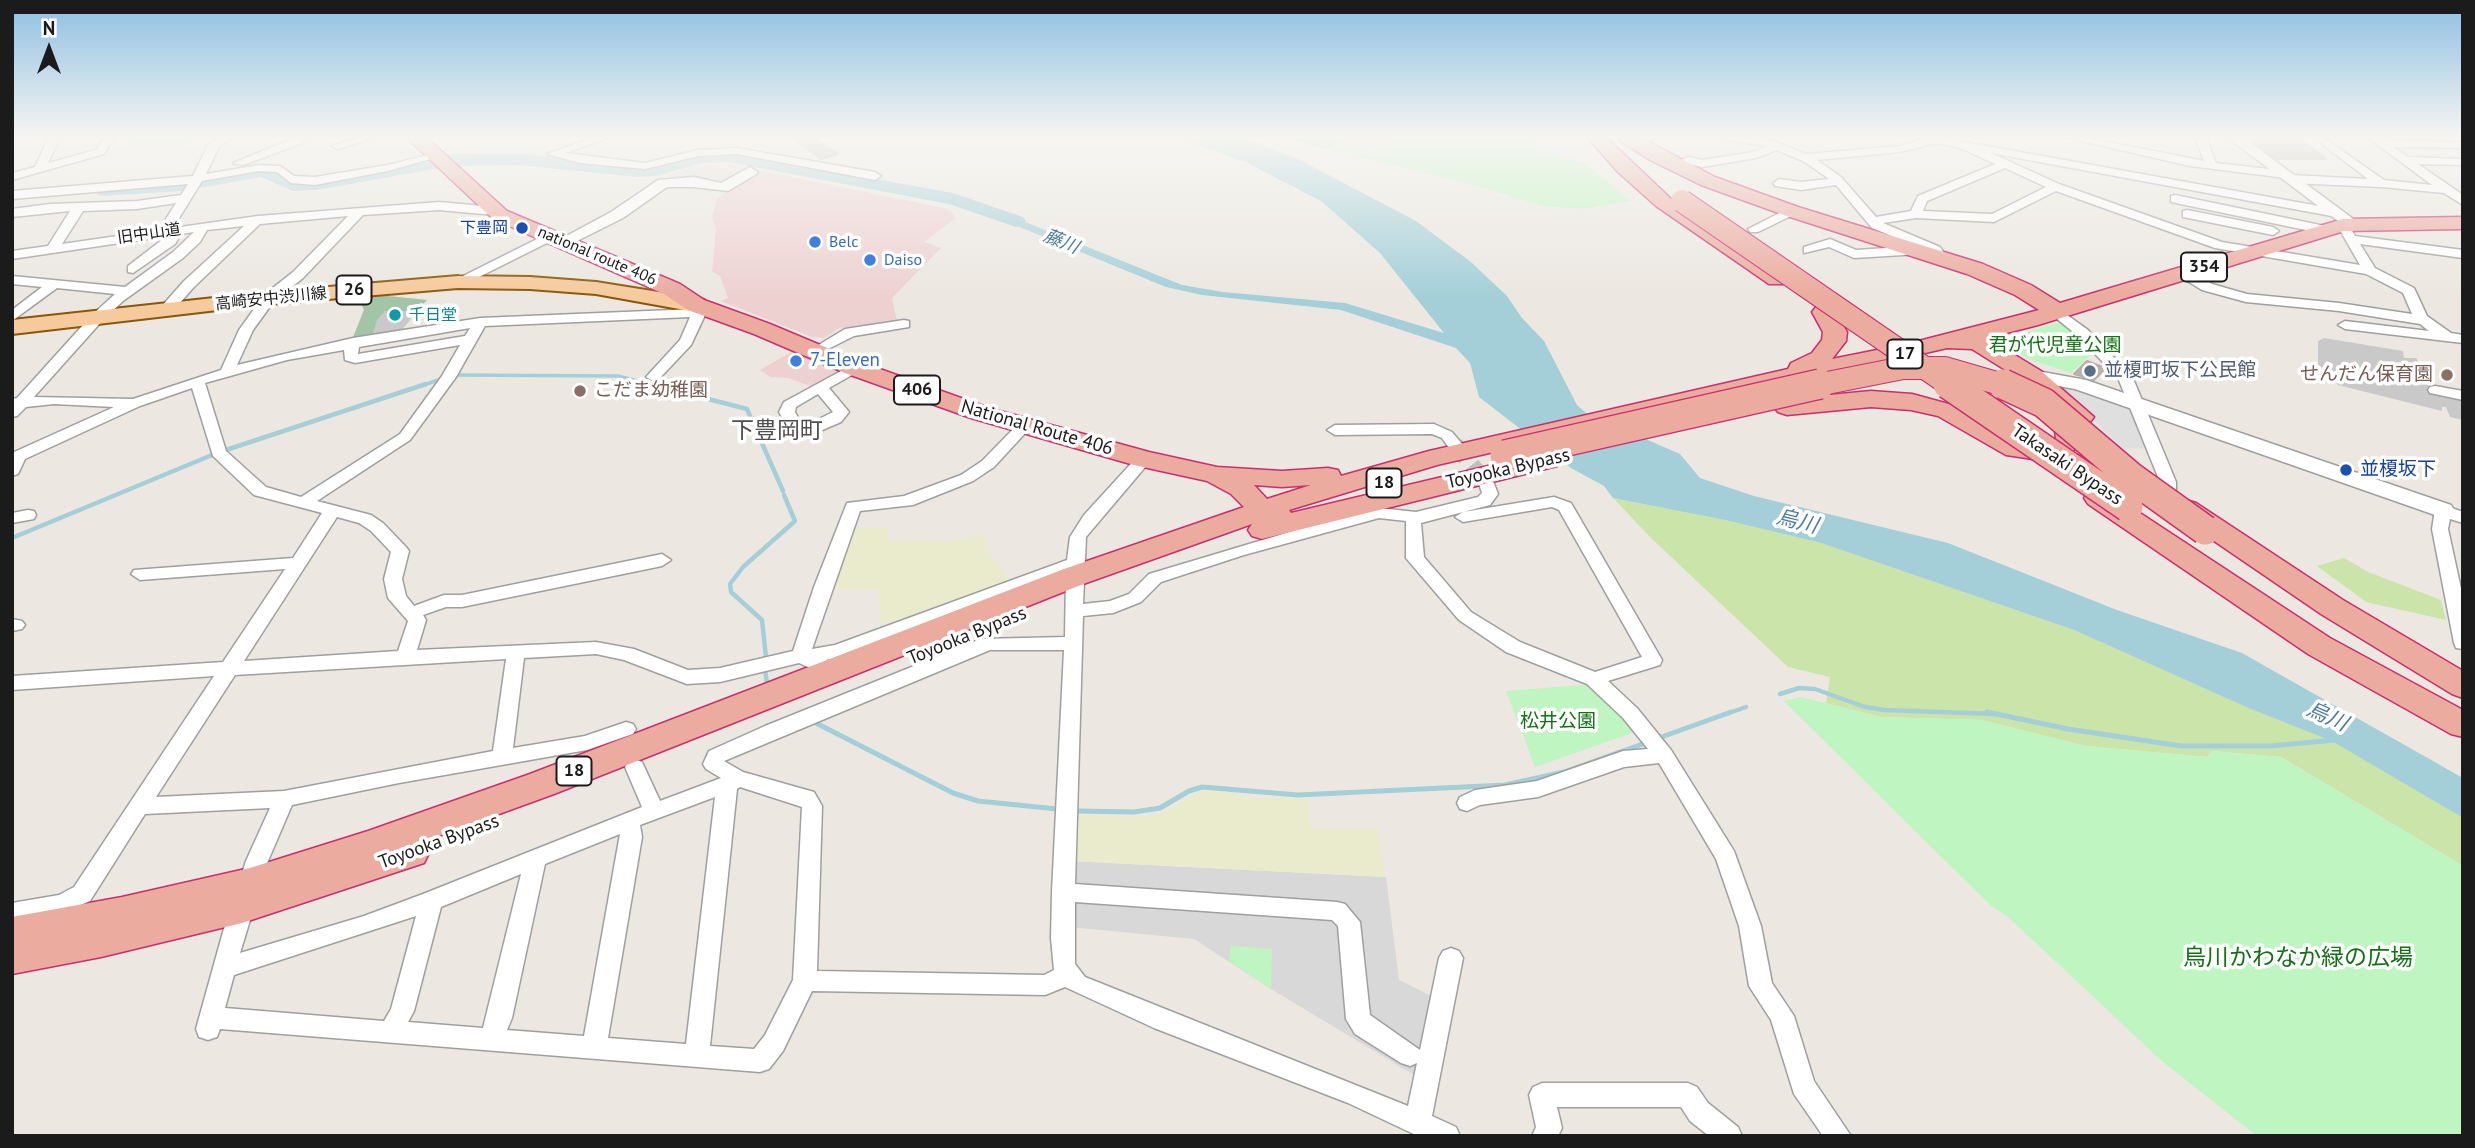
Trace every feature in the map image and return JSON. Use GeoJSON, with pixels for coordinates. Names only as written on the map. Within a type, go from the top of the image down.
{"type":"FeatureCollection","features":[{"type":"Feature","properties":{"kind":"highway","name":"406"},"geometry":{"type":"LineString","coordinates":[[473,191],[495,211]]}},
{"type":"Feature","properties":{"kind":"highway","name":"17"},"geometry":{"type":"LineString","coordinates":[[1650,191],[1830,322],[1891,360]]}},
{"type":"Feature","properties":{"kind":"highway","name":"17"},"geometry":{"type":"LineString","coordinates":[[1672,191],[1686,200]]}},
{"type":"Feature","properties":{"kind":"highway","name":"17"},"geometry":{"type":"LineString","coordinates":[[1677,191],[1686,200]]}},
{"type":"Feature","properties":{"kind":"highway","name":"17"},"geometry":{"type":"LineString","coordinates":[[1734,191],[2007,281],[2056,311]]}},
{"type":"Feature","properties":{"kind":"highway","name":"Takasaki Bypass"},"geometry":{"type":"LineString","coordinates":[[1686,200],[2143,501],[2302,612],[2463,703]]}},
{"type":"Feature","properties":{"kind":"highway","name":"national route 406"},"geometry":{"type":"LineString","coordinates":[[495,211],[672,289],[701,309]]}},
{"type":"Feature","properties":{"kind":"highway","name":"354"},"geometry":{"type":"LineString","coordinates":[[1891,360],[2336,228],[2463,223]]}},
{"type":"Feature","properties":{"kind":"highway","name":"National Route 406"},"geometry":{"type":"LineString","coordinates":[[701,309],[854,368],[1024,426],[1144,459]]}},
{"type":"Feature","properties":{"kind":"highway","name":"354"},"geometry":{"type":"LineString","coordinates":[[1936,359],[2030,320]]}},
{"type":"Feature","properties":{"kind":"highway"},"geometry":{"type":"LineString","coordinates":[[1723,390],[1808,365],[1828,352],[1834,341],[1830,322]]}},
{"type":"Feature","properties":{"kind":"highway"},"geometry":{"type":"LineString","coordinates":[[1891,360],[1977,342],[2038,381],[2143,501],[2252,556],[2463,686]]}},
{"type":"Feature","properties":{"kind":"highway","name":"Toyooka Bypass"},"geometry":{"type":"LineString","coordinates":[[12,957],[150,929],[246,895],[374,844],[530,789],[813,662],[1304,518],[1723,390],[1891,360],[1936,359]]}},
{"type":"Feature","properties":{"kind":"highway","name":"Toyooka Bypass"},"geometry":{"type":"LineString","coordinates":[[12,933],[122,913],[246,895],[372,867],[635,767],[1292,500],[1429,459],[1505,455],[1735,416],[1891,360]]}},
{"type":"Feature","properties":{"kind":"highway"},"geometry":{"type":"LineString","coordinates":[[1505,455],[1868,373],[1903,368],[1945,368],[1997,381],[2044,403],[2131,477],[2205,530],[2323,610],[2463,694]]}},
{"type":"Feature","properties":{"kind":"highway"},"geometry":{"type":"LineString","coordinates":[[1945,407],[2015,449],[2053,454],[2066,445],[2069,430],[2062,410],[2038,381],[1986,374],[1958,377],[1945,384],[1943,389],[1949,397],[1988,424],[2011,437],[2050,465],[2277,620],[2375,679],[2463,725]]}},
{"type":"Feature","properties":{"kind":"highway"},"geometry":{"type":"LineString","coordinates":[[1735,416],[1787,407],[1886,399],[1945,407],[1988,424]]}},
{"type":"Feature","properties":{"kind":"highway","name":"18"},"geometry":{"type":"LineString","coordinates":[[1264,512],[1505,455]]}},
{"type":"Feature","properties":{"kind":"highway","name":"406"},"geometry":{"type":"LineString","coordinates":[[1144,459],[1206,472],[1269,478],[1314,478],[1429,459]]}},
{"type":"Feature","properties":{"kind":"highway","name":"406"},"geometry":{"type":"LineString","coordinates":[[1206,472],[1241,488],[1264,512]]}},
{"type":"Feature","properties":{"kind":"highway","name":"Takasaki Bypass"},"geometry":{"type":"LineString","coordinates":[[2143,501],[2334,642],[2463,714]]}},
{"type":"Feature","properties":{"kind":"highway"},"geometry":{"type":"LineString","coordinates":[[1264,512],[1286,518],[1304,518]]}},
{"type":"Feature","properties":{"kind":"main road","name":"高崎安中渋川線"},"geometry":{"type":"LineString","coordinates":[[12,327],[269,298],[458,282],[586,287],[701,309]]}},
{"type":"Feature","properties":{"kind":"street"},"geometry":{"type":"LineString","coordinates":[[12,195],[35,191]]}},
{"type":"Feature","properties":{"kind":"street"},"geometry":{"type":"LineString","coordinates":[[12,214],[137,205],[174,191]]}},
{"type":"Feature","properties":{"kind":"street"},"geometry":{"type":"LineString","coordinates":[[133,269],[171,241],[170,232],[190,191]]}},
{"type":"Feature","properties":{"kind":"street"},"geometry":{"type":"LineString","coordinates":[[458,282],[617,215],[652,191]]}},
{"type":"Feature","properties":{"kind":"street"},"geometry":{"type":"LineString","coordinates":[[1809,250],[1832,243],[1854,254],[1931,254],[1935,250],[1876,225],[1847,191]]}},
{"type":"Feature","properties":{"kind":"street"},"geometry":{"type":"LineString","coordinates":[[1916,214],[1922,199],[1942,191]]}},
{"type":"Feature","properties":{"kind":"street"},"geometry":{"type":"LineString","coordinates":[[1874,221],[1916,214],[1994,218],[2049,191]]}},
{"type":"Feature","properties":{"kind":"street"},"geometry":{"type":"LineString","coordinates":[[2066,191],[2219,246],[2370,271],[2409,291],[2423,320]]}},
{"type":"Feature","properties":{"kind":"street"},"geometry":{"type":"LineString","coordinates":[[2177,191],[2172,203],[2336,228],[2463,254]]}},
{"type":"Feature","properties":{"kind":"street"},"geometry":{"type":"LineString","coordinates":[[2199,191],[2336,228]]}},
{"type":"Feature","properties":{"kind":"street"},"geometry":{"type":"LineString","coordinates":[[2301,191],[2336,228],[2370,271]]}},
{"type":"Feature","properties":{"kind":"street"},"geometry":{"type":"LineString","coordinates":[[2444,191],[2463,201]]}},
{"type":"Feature","properties":{"kind":"street","name":"旧中山道"},"geometry":{"type":"LineString","coordinates":[[12,255],[258,220],[439,206],[495,211]]}},
{"type":"Feature","properties":{"kind":"street"},"geometry":{"type":"LineString","coordinates":[[52,248],[78,208]]}},
{"type":"Feature","properties":{"kind":"street"},"geometry":{"type":"LineString","coordinates":[[227,372],[246,330],[269,298],[298,275],[360,211]]}},
{"type":"Feature","properties":{"kind":"street"},"geometry":{"type":"LineString","coordinates":[[1754,229],[1791,211]]}},
{"type":"Feature","properties":{"kind":"street"},"geometry":{"type":"LineString","coordinates":[[2187,214],[2211,221],[2336,228]]}},
{"type":"Feature","properties":{"kind":"street"},"geometry":{"type":"LineString","coordinates":[[166,310],[189,284],[258,220]]}},
{"type":"Feature","properties":{"kind":"street"},"geometry":{"type":"LineString","coordinates":[[16,406],[97,318],[128,291],[178,255],[196,239],[203,227]]}},
{"type":"Feature","properties":{"kind":"street"},"geometry":{"type":"LineString","coordinates":[[2184,273],[2207,287],[2246,298],[2337,307],[2423,320],[2455,339]]}},
{"type":"Feature","properties":{"kind":"street"},"geometry":{"type":"LineString","coordinates":[[16,283],[128,291]]}},
{"type":"Feature","properties":{"kind":"street"},"geometry":{"type":"LineString","coordinates":[[12,317],[53,285]]}},
{"type":"Feature","properties":{"kind":"street"},"geometry":{"type":"LineString","coordinates":[[14,461],[135,403],[197,381],[285,356],[353,342],[480,322],[701,309],[686,342],[653,377]]}},
{"type":"Feature","properties":{"kind":"street"},"geometry":{"type":"LineString","coordinates":[[2056,311],[2083,333],[2119,369],[2132,387],[2168,482],[2168,490],[2143,501]]}},
{"type":"Feature","properties":{"kind":"street"},"geometry":{"type":"LineString","coordinates":[[303,503],[405,437],[449,377],[480,322]]}},
{"type":"Feature","properties":{"kind":"street"},"geometry":{"type":"LineString","coordinates":[[814,352],[850,332],[904,324]]}},
{"type":"Feature","properties":{"kind":"street"},"geometry":{"type":"LineString","coordinates":[[2345,326],[2455,339]]}},
{"type":"Feature","properties":{"kind":"street"},"geometry":{"type":"LineString","coordinates":[[353,342],[350,357],[355,359],[471,339]]}},
{"type":"Feature","properties":{"kind":"street"},"geometry":{"type":"LineString","coordinates":[[821,388],[854,368]]}},
{"type":"Feature","properties":{"kind":"street"},"geometry":{"type":"LineString","coordinates":[[197,381],[219,453],[260,491],[365,519],[377,527],[400,551],[393,579],[397,597],[418,620],[407,657]]}},
{"type":"Feature","properties":{"kind":"street"},"geometry":{"type":"LineString","coordinates":[[2038,381],[2070,381],[2463,518]]}},
{"type":"Feature","properties":{"kind":"street"},"geometry":{"type":"LineString","coordinates":[[2435,390],[2463,396]]}},
{"type":"Feature","properties":{"kind":"street"},"geometry":{"type":"LineString","coordinates":[[16,406],[135,403]]}},
{"type":"Feature","properties":{"kind":"street"},"geometry":{"type":"LineString","coordinates":[[12,683],[516,651],[612,650],[687,677],[720,675],[775,660],[813,662],[823,587],[853,507],[907,500],[967,478],[988,464],[1024,426]]}},
{"type":"Feature","properties":{"kind":"street"},"geometry":{"type":"LineString","coordinates":[[1335,430],[1434,429],[1447,435],[1455,445]]}},
{"type":"Feature","properties":{"kind":"street"},"geometry":{"type":"LineString","coordinates":[[1144,459],[1078,537],[1063,892],[1063,965],[1077,984],[1418,1121],[1447,1136]]}},
{"type":"Feature","properties":{"kind":"street"},"geometry":{"type":"LineString","coordinates":[[1487,484],[1490,494],[1484,501],[1416,517],[1412,524],[1415,558],[1465,616],[1513,647],[1594,679],[1656,744],[1726,857],[1750,926],[1762,986],[1782,1016],[1803,1086],[1838,1136]]}},
{"type":"Feature","properties":{"kind":"street"},"geometry":{"type":"LineString","coordinates":[[1075,586],[1113,607],[1135,598],[1154,578],[1287,536],[1379,513],[1446,519],[1554,502],[1565,507],[1653,660],[1594,679]]}},
{"type":"Feature","properties":{"kind":"street"},"geometry":{"type":"LineString","coordinates":[[12,912],[62,904],[82,894],[332,510]]}},
{"type":"Feature","properties":{"kind":"street"},"geometry":{"type":"LineString","coordinates":[[2443,510],[2441,537],[2456,584],[2463,643]]}},
{"type":"Feature","properties":{"kind":"street"},"geometry":{"type":"LineString","coordinates":[[412,613],[444,601],[462,601],[662,560]]}},
{"type":"Feature","properties":{"kind":"street"},"geometry":{"type":"LineString","coordinates":[[140,574],[296,563]]}},
{"type":"Feature","properties":{"kind":"street"},"geometry":{"type":"LineString","coordinates":[[284,799],[246,895],[210,1024],[390,1033],[760,1061],[774,1043],[805,981],[812,806],[807,797],[732,781],[713,764],[716,756],[988,644],[1074,643]]}},
{"type":"Feature","properties":{"kind":"street"},"geometry":{"type":"LineString","coordinates":[[502,758],[516,651]]}},
{"type":"Feature","properties":{"kind":"street"},"geometry":{"type":"LineString","coordinates":[[141,806],[284,799],[587,743],[626,729]]}},
{"type":"Feature","properties":{"kind":"street"},"geometry":{"type":"LineString","coordinates":[[1467,803],[1475,799],[1538,789],[1623,759],[1656,744]]}},
{"type":"Feature","properties":{"kind":"street"},"geometry":{"type":"LineString","coordinates":[[635,767],[654,811]]}},
{"type":"Feature","properties":{"kind":"street"},"geometry":{"type":"LineString","coordinates":[[225,968],[365,925],[431,901],[732,781]]}},
{"type":"Feature","properties":{"kind":"street"},"geometry":{"type":"LineString","coordinates":[[697,1057],[732,781]]}},
{"type":"Feature","properties":{"kind":"street"},"geometry":{"type":"LineString","coordinates":[[594,1048],[631,837],[629,821]]}},
{"type":"Feature","properties":{"kind":"street"},"geometry":{"type":"LineString","coordinates":[[490,1041],[500,1018],[535,860]]}},
{"type":"Feature","properties":{"kind":"street"},"geometry":{"type":"LineString","coordinates":[[1063,892],[1336,911],[1349,922],[1358,1019],[1364,1026],[1410,1055]]}},
{"type":"Feature","properties":{"kind":"street"},"geometry":{"type":"LineString","coordinates":[[390,1033],[402,1011],[431,901]]}},
{"type":"Feature","properties":{"kind":"street"},"geometry":{"type":"LineString","coordinates":[[1418,1121],[1451,958]]}},
{"type":"Feature","properties":{"kind":"street"},"geometry":{"type":"LineString","coordinates":[[805,981],[1045,985],[1068,975]]}},
{"type":"Feature","properties":{"kind":"street"},"geometry":{"type":"LineString","coordinates":[[1545,1136],[1549,1128],[1542,1095],[1688,1096],[1699,1112],[1729,1136]]}},
{"type":"Feature","properties":{"kind":"shaded area"},"geometry":{"type":"Polygon","coordinates":[[[730,191],[859,191],[949,209],[956,218],[924,242],[941,248],[892,298],[897,321],[840,328],[824,338],[812,337],[721,301],[728,298],[720,276],[712,272],[716,230],[712,216],[717,198],[730,191]]]}},
{"type":"Feature","properties":{"kind":"shaded area"},"geometry":{"type":"Polygon","coordinates":[[[357,293],[427,300],[400,332],[352,340],[364,310],[357,293]]]}},
{"type":"Feature","properties":{"kind":"shaded area"},"geometry":{"type":"Polygon","coordinates":[[[2324,338],[2403,351],[2404,358],[2416,358],[2438,388],[2463,398],[2463,420],[2450,417],[2446,407],[2442,407],[2442,411],[2338,385],[2318,364],[2318,341],[2324,338]]]}},
{"type":"Feature","properties":{"kind":"shaded area","name":"7-Eleven"},"geometry":{"type":"Polygon","coordinates":[[[791,352],[842,370],[821,383],[810,386],[788,378],[770,377],[760,370],[791,352]]]}},
{"type":"Feature","properties":{"kind":"shaded area"},"geometry":{"type":"Polygon","coordinates":[[[2074,387],[2124,403],[2131,409],[2148,448],[2122,449],[2064,389],[2074,387]]]}},
{"type":"Feature","properties":{"kind":"shaded area"},"geometry":{"type":"Polygon","coordinates":[[[1071,861],[1386,877],[1399,980],[1438,999],[1419,1078],[1194,939],[1069,927],[1071,861]]]}},
{"type":"Feature","properties":{"kind":"green space"},"geometry":{"type":"Polygon","coordinates":[[[1493,191],[1618,191],[1631,201],[1584,209],[1542,206],[1493,191]]]}},
{"type":"Feature","properties":{"kind":"green space"},"geometry":{"type":"Polygon","coordinates":[[[357,293],[427,300],[416,311],[385,311],[377,320],[373,334],[352,340],[364,310],[357,293]]]}},
{"type":"Feature","properties":{"kind":"green space","name":"君が代児童公園"},"geometry":{"type":"Polygon","coordinates":[[[2060,322],[2078,335],[2094,352],[2071,373],[2028,359],[2010,346],[2013,336],[2060,322]]]}},
{"type":"Feature","properties":{"kind":"green space"},"geometry":{"type":"Polygon","coordinates":[[[1613,498],[1725,520],[1821,543],[2074,630],[2246,707],[2332,740],[2463,818],[2463,866],[2281,757],[2212,751],[2208,757],[2086,746],[1981,720],[1881,717],[1826,703],[1830,677],[1788,667],[1651,538],[1613,498]]]}},
{"type":"Feature","properties":{"kind":"green space"},"geometry":{"type":"Polygon","coordinates":[[[850,528],[888,528],[886,539],[951,541],[981,534],[988,544],[983,547],[1011,580],[902,621],[880,622],[879,589],[827,590],[850,528]]]}},
{"type":"Feature","properties":{"kind":"green space"},"geometry":{"type":"Polygon","coordinates":[[[2344,558],[2368,572],[2441,600],[2446,620],[2366,602],[2317,566],[2344,558]]]}},
{"type":"Feature","properties":{"kind":"green space","name":"松井公園"},"geometry":{"type":"Polygon","coordinates":[[[1594,684],[1638,731],[1535,767],[1506,691],[1594,684]]]}},
{"type":"Feature","properties":{"kind":"green space","name":"烏川かわなか緑の広場"},"geometry":{"type":"Polygon","coordinates":[[[1801,697],[1881,717],[1981,720],[2086,746],[2207,757],[2211,751],[2281,757],[2463,866],[2463,1136],[2257,1136],[2163,1062],[2007,916],[1991,906],[1784,701],[1801,697]]]}},
{"type":"Feature","properties":{"kind":"green space"},"geometry":{"type":"Polygon","coordinates":[[[1214,790],[1257,798],[1308,799],[1310,828],[1378,829],[1386,877],[1071,861],[1073,815],[1138,817],[1163,813],[1192,795],[1214,790]]]}},
{"type":"Feature","properties":{"kind":"green space"},"geometry":{"type":"Polygon","coordinates":[[[1231,946],[1272,949],[1271,989],[1229,961],[1231,946]]]}},
{"type":"Feature","properties":{"kind":"water","name":"烏川"},"geometry":{"type":"Polygon","coordinates":[[[1301,191],[1358,191],[1416,221],[1471,262],[1507,296],[1522,318],[1544,341],[1577,405],[1586,413],[1680,454],[1700,478],[1754,496],[1948,543],[2117,610],[2242,653],[2463,778],[2463,818],[2332,741],[2246,707],[2074,630],[1821,543],[1725,520],[1613,498],[1604,486],[1571,468],[1479,397],[1470,363],[1456,348],[1341,310],[1202,295],[1166,287],[983,212],[980,208],[1003,213],[1182,285],[1223,292],[1345,303],[1444,333],[1380,253],[1321,201],[1301,191]]]}},
{"type":"Feature","properties":{"kind":"building","name":"並榎町坂下公民館"},"geometry":{"type":"Polygon","coordinates":[[[2087,361],[2105,368],[2094,380],[2074,374],[2087,361]]]}},
{"type":"Feature","properties":{"kind":"waterway","name":"藤川"},"geometry":{"type":"LineString","coordinates":[[908,191],[953,199],[1016,221]]}},
{"type":"Feature","properties":{"kind":"waterway"},"geometry":{"type":"LineString","coordinates":[[452,375],[618,376],[650,384]]}},
{"type":"Feature","properties":{"kind":"waterway"},"geometry":{"type":"LineString","coordinates":[[421,386],[444,378]]}},
{"type":"Feature","properties":{"kind":"waterway"},"geometry":{"type":"LineString","coordinates":[[226,450],[426,384]]}},
{"type":"Feature","properties":{"kind":"waterway"},"geometry":{"type":"LineString","coordinates":[[650,384],[658,386]]}},
{"type":"Feature","properties":{"kind":"waterway"},"geometry":{"type":"LineString","coordinates":[[650,384],[747,409],[783,491]]}},
{"type":"Feature","properties":{"kind":"waterway"},"geometry":{"type":"LineString","coordinates":[[12,538],[212,455]]}},
{"type":"Feature","properties":{"kind":"waterway"},"geometry":{"type":"LineString","coordinates":[[766,657],[762,620],[731,592],[730,584],[743,567],[795,521],[784,495]]}},
{"type":"Feature","properties":{"kind":"waterway"},"geometry":{"type":"LineString","coordinates":[[765,669],[767,684]]}},
{"type":"Feature","properties":{"kind":"waterway"},"geometry":{"type":"LineString","coordinates":[[1780,694],[1799,688],[1815,689],[1865,707],[1885,710],[1996,714]]}},
{"type":"Feature","properties":{"kind":"waterway"},"geometry":{"type":"LineString","coordinates":[[1726,714],[1746,707]]}},
{"type":"Feature","properties":{"kind":"waterway"},"geometry":{"type":"LineString","coordinates":[[1656,739],[1731,712]]}},
{"type":"Feature","properties":{"kind":"waterway","name":"烏川"},"geometry":{"type":"LineString","coordinates":[[1987,712],[2068,729],[2181,746],[2270,746],[2335,740]]}},
{"type":"Feature","properties":{"kind":"waterway"},"geometry":{"type":"LineString","coordinates":[[812,721],[953,793],[978,801],[1057,809]]}},
{"type":"Feature","properties":{"kind":"waterway"},"geometry":{"type":"LineString","coordinates":[[1077,811],[1134,812],[1160,808],[1189,791],[1202,787],[1298,795],[1505,785],[1564,772],[1648,742]]}},
{"type":"Feature","properties":{"kind":"tunnel"},"geometry":{"type":"LineString","coordinates":[[1455,445],[1487,484]]}},
{"type":"Feature","properties":{"kind":"place","name":"下豊岡"},"geometry":{"type":"Point","coordinates":[522,228]}},
{"type":"Feature","properties":{"kind":"place","name":"Belc"},"geometry":{"type":"Point","coordinates":[815,242]}},
{"type":"Feature","properties":{"kind":"place","name":"Daiso"},"geometry":{"type":"Point","coordinates":[870,260]}},
{"type":"Feature","properties":{"kind":"place","name":"千日堂"},"geometry":{"type":"Point","coordinates":[395,315]}},
{"type":"Feature","properties":{"kind":"place","name":"7-Eleven"},"geometry":{"type":"Point","coordinates":[796,361]}},
{"type":"Feature","properties":{"kind":"place","name":"並榎町坂下公民館"},"geometry":{"type":"Point","coordinates":[2090,371]}},
{"type":"Feature","properties":{"kind":"place","name":"せんだん保育園"},"geometry":{"type":"Point","coordinates":[2447,375]}},
{"type":"Feature","properties":{"kind":"place","name":"こだま幼稚園"},"geometry":{"type":"Point","coordinates":[580,391]}},
{"type":"Feature","properties":{"kind":"place","name":"並榎坂下"},"geometry":{"type":"Point","coordinates":[2346,470]}},
{"type":"Feature","properties":{"kind":"district","name":"下豊岡町"},"geometry":{"type":"Point","coordinates":[777,431]}}]}
